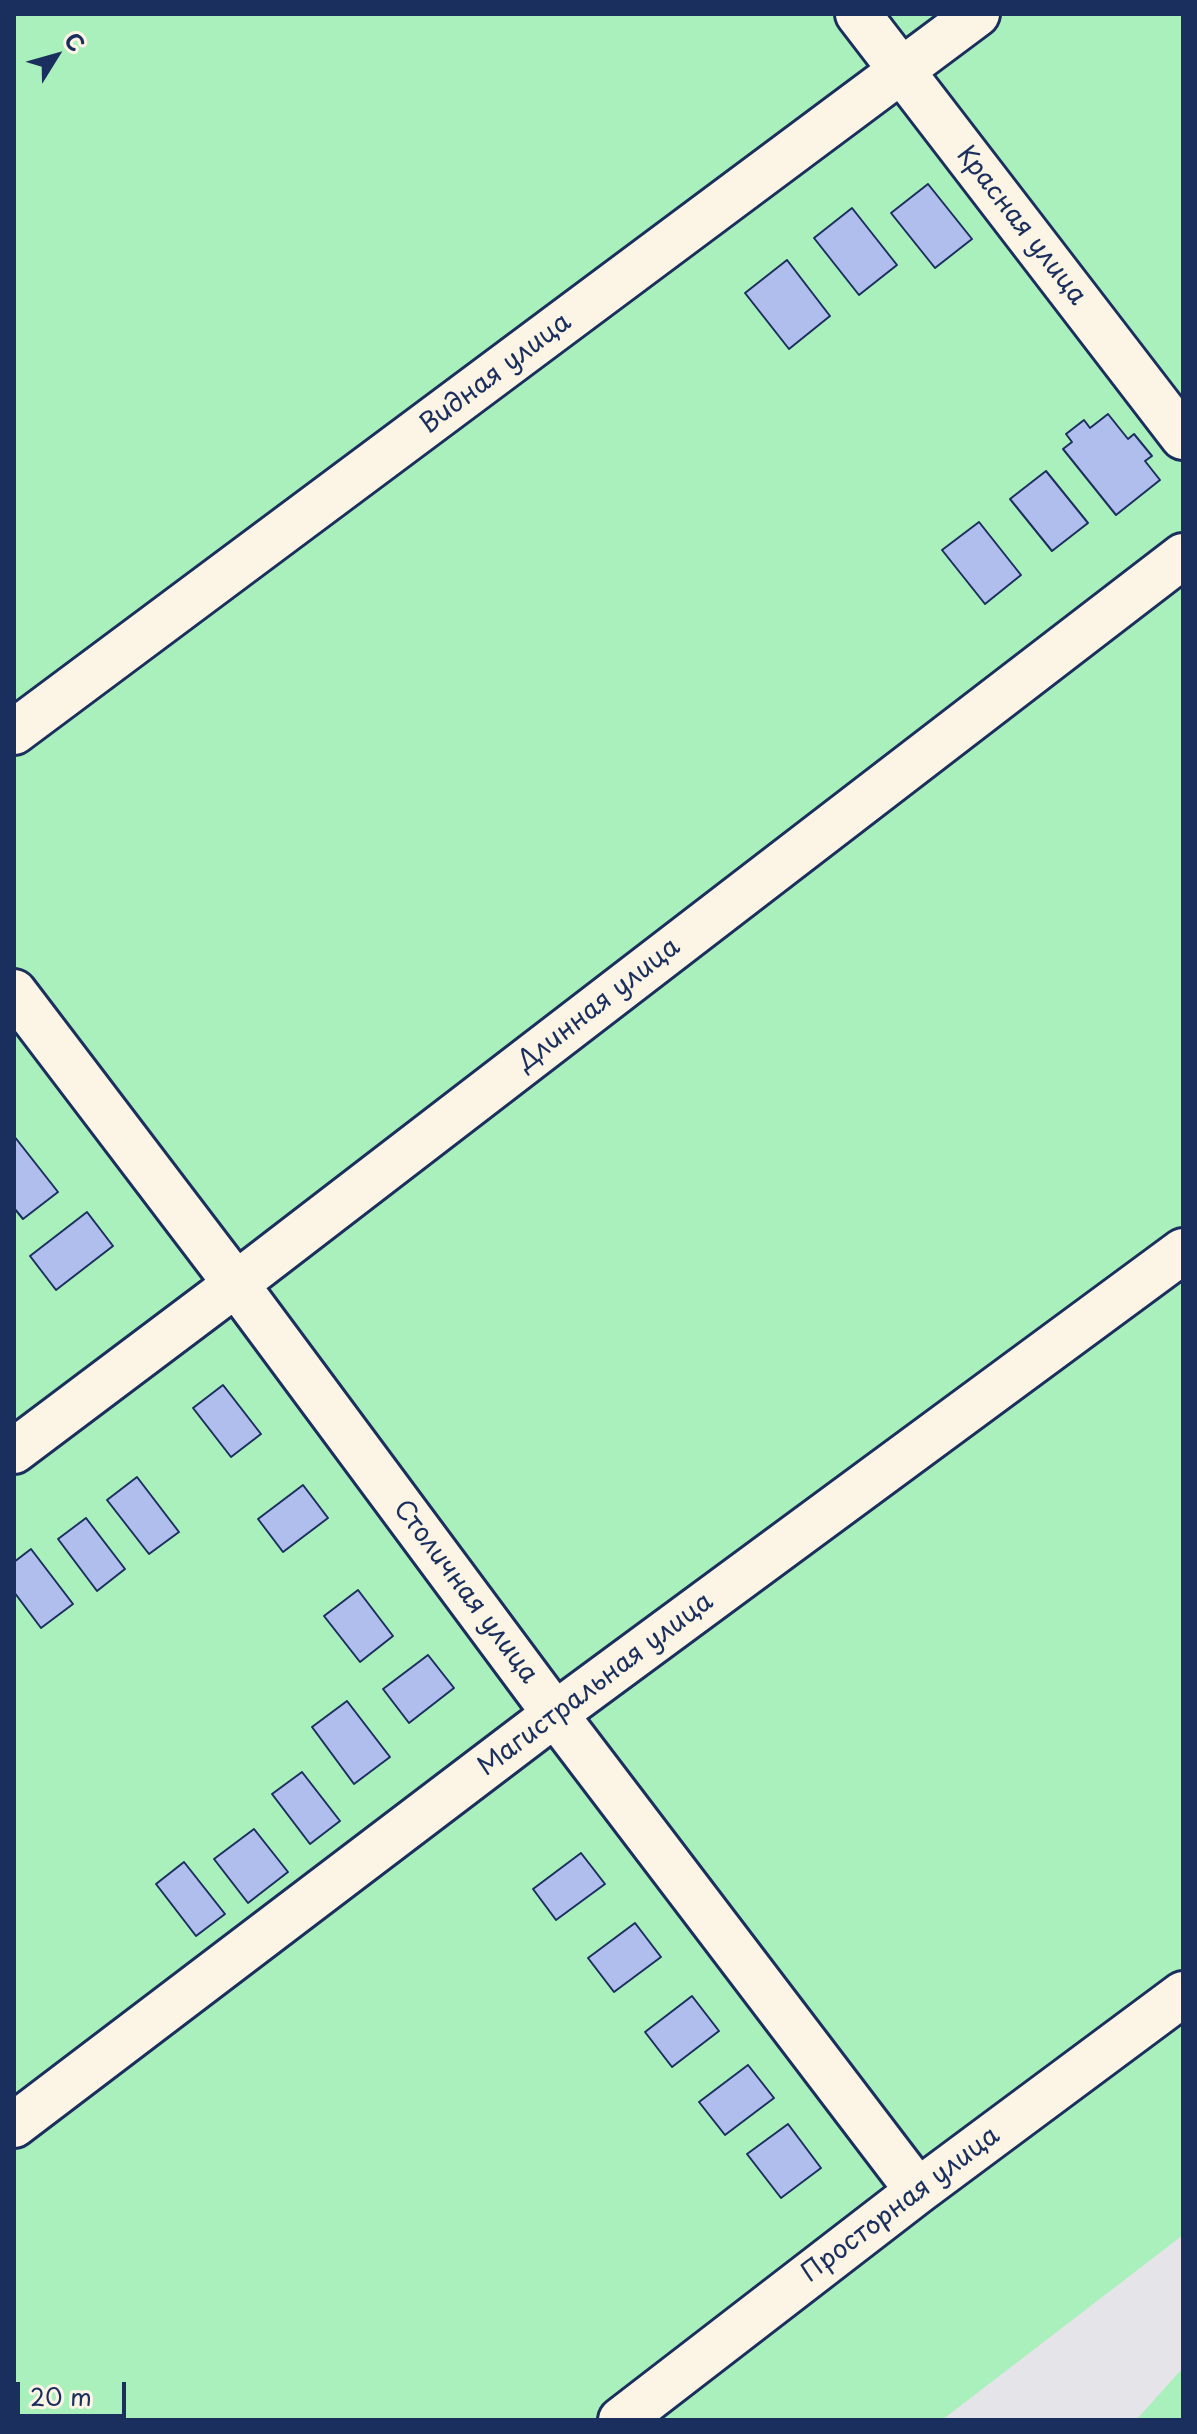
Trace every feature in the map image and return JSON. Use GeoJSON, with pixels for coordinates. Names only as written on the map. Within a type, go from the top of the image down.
{"type":"FeatureCollection","features":[{"type":"Feature","properties":{"kind":"street","name":"Красная улица"},"geometry":{"type":"LineString","coordinates":[[858,14],[1183,437]]}},
{"type":"Feature","properties":{"kind":"street","name":"Видная улица"},"geometry":{"type":"LineString","coordinates":[[14,732],[977,14]]}},
{"type":"Feature","properties":{"kind":"street","name":"Длинная улица"},"geometry":{"type":"LineString","coordinates":[[14,1451],[1183,556]]}},
{"type":"Feature","properties":{"kind":"street","name":"Столичная улица"},"geometry":{"type":"LineString","coordinates":[[14,992],[236,1284],[555,1714],[918,2191]]}},
{"type":"Feature","properties":{"kind":"street","name":"Магистральная улица"},"geometry":{"type":"LineString","coordinates":[[14,2125],[555,1714],[1183,1251]]}},
{"type":"Feature","properties":{"kind":"street","name":"Просторная улица"},"geometry":{"type":"LineString","coordinates":[[621,2420],[918,2191],[1183,1994]]}},
{"type":"Feature","properties":{"kind":"green space"},"geometry":{"type":"Polygon","coordinates":[[[14,14],[1183,14],[1183,2235],[942,2420],[14,2420],[14,14]]]}},
{"type":"Feature","properties":{"kind":"green space"},"geometry":{"type":"Polygon","coordinates":[[[1182,2369],[1183,2420],[1136,2420],[1182,2369]]]}},
{"type":"Feature","properties":{"kind":"building"},"geometry":{"type":"Polygon","coordinates":[[[928,184],[972,239],[935,268],[891,213],[928,184]]]}},
{"type":"Feature","properties":{"kind":"building"},"geometry":{"type":"Polygon","coordinates":[[[852,208],[897,265],[859,295],[814,238],[852,208]]]}},
{"type":"Feature","properties":{"kind":"building"},"geometry":{"type":"Polygon","coordinates":[[[787,260],[830,316],[789,349],[745,293],[787,260]]]}},
{"type":"Feature","properties":{"kind":"building"},"geometry":{"type":"Polygon","coordinates":[[[1108,414],[1128,439],[1134,434],[1152,456],[1145,461],[1160,480],[1116,515],[1063,449],[1072,442],[1066,434],[1084,420],[1090,428],[1108,414]]]}},
{"type":"Feature","properties":{"kind":"building"},"geometry":{"type":"Polygon","coordinates":[[[1046,471],[1088,523],[1052,551],[1010,499],[1046,471]]]}},
{"type":"Feature","properties":{"kind":"building"},"geometry":{"type":"Polygon","coordinates":[[[979,522],[1021,575],[985,604],[942,550],[979,522]]]}},
{"type":"Feature","properties":{"kind":"building"},"geometry":{"type":"Polygon","coordinates":[[[14,1136],[58,1192],[23,1219],[14,1208],[14,1136]]]}},
{"type":"Feature","properties":{"kind":"building"},"geometry":{"type":"Polygon","coordinates":[[[87,1212],[113,1246],[56,1290],[30,1256],[87,1212]]]}},
{"type":"Feature","properties":{"kind":"building"},"geometry":{"type":"Polygon","coordinates":[[[223,1385],[261,1434],[231,1457],[193,1408],[223,1385]]]}},
{"type":"Feature","properties":{"kind":"building"},"geometry":{"type":"Polygon","coordinates":[[[137,1477],[179,1532],[149,1554],[107,1500],[137,1477]]]}},
{"type":"Feature","properties":{"kind":"building"},"geometry":{"type":"Polygon","coordinates":[[[303,1485],[328,1518],[283,1552],[258,1519],[303,1485]]]}},
{"type":"Feature","properties":{"kind":"building"},"geometry":{"type":"Polygon","coordinates":[[[86,1518],[125,1569],[97,1591],[58,1539],[86,1518]]]}},
{"type":"Feature","properties":{"kind":"building"},"geometry":{"type":"Polygon","coordinates":[[[31,1549],[73,1604],[41,1628],[14,1592],[14,1562],[31,1549]]]}},
{"type":"Feature","properties":{"kind":"building"},"geometry":{"type":"Polygon","coordinates":[[[358,1590],[393,1636],[360,1662],[324,1616],[358,1590]]]}},
{"type":"Feature","properties":{"kind":"building"},"geometry":{"type":"Polygon","coordinates":[[[428,1655],[454,1688],[409,1723],[383,1689],[428,1655]]]}},
{"type":"Feature","properties":{"kind":"building"},"geometry":{"type":"Polygon","coordinates":[[[347,1701],[390,1757],[354,1784],[312,1727],[347,1701]]]}},
{"type":"Feature","properties":{"kind":"building"},"geometry":{"type":"Polygon","coordinates":[[[302,1772],[340,1821],[310,1844],[272,1794],[302,1772]]]}},
{"type":"Feature","properties":{"kind":"building"},"geometry":{"type":"Polygon","coordinates":[[[254,1829],[288,1872],[248,1903],[214,1859],[254,1829]]]}},
{"type":"Feature","properties":{"kind":"building"},"geometry":{"type":"Polygon","coordinates":[[[581,1853],[605,1884],[556,1920],[533,1889],[581,1853]]]}},
{"type":"Feature","properties":{"kind":"building"},"geometry":{"type":"Polygon","coordinates":[[[184,1862],[225,1914],[196,1936],[156,1884],[184,1862]]]}},
{"type":"Feature","properties":{"kind":"building"},"geometry":{"type":"Polygon","coordinates":[[[635,1923],[661,1957],[614,1992],[588,1958],[635,1923]]]}},
{"type":"Feature","properties":{"kind":"building"},"geometry":{"type":"Polygon","coordinates":[[[692,1996],[719,2031],[672,2067],[645,2032],[692,1996]]]}},
{"type":"Feature","properties":{"kind":"building"},"geometry":{"type":"Polygon","coordinates":[[[748,2065],[774,2098],[725,2135],[699,2102],[748,2065]]]}},
{"type":"Feature","properties":{"kind":"building"},"geometry":{"type":"Polygon","coordinates":[[[788,2124],[821,2168],[781,2198],[747,2154],[788,2124]]]}}]}
